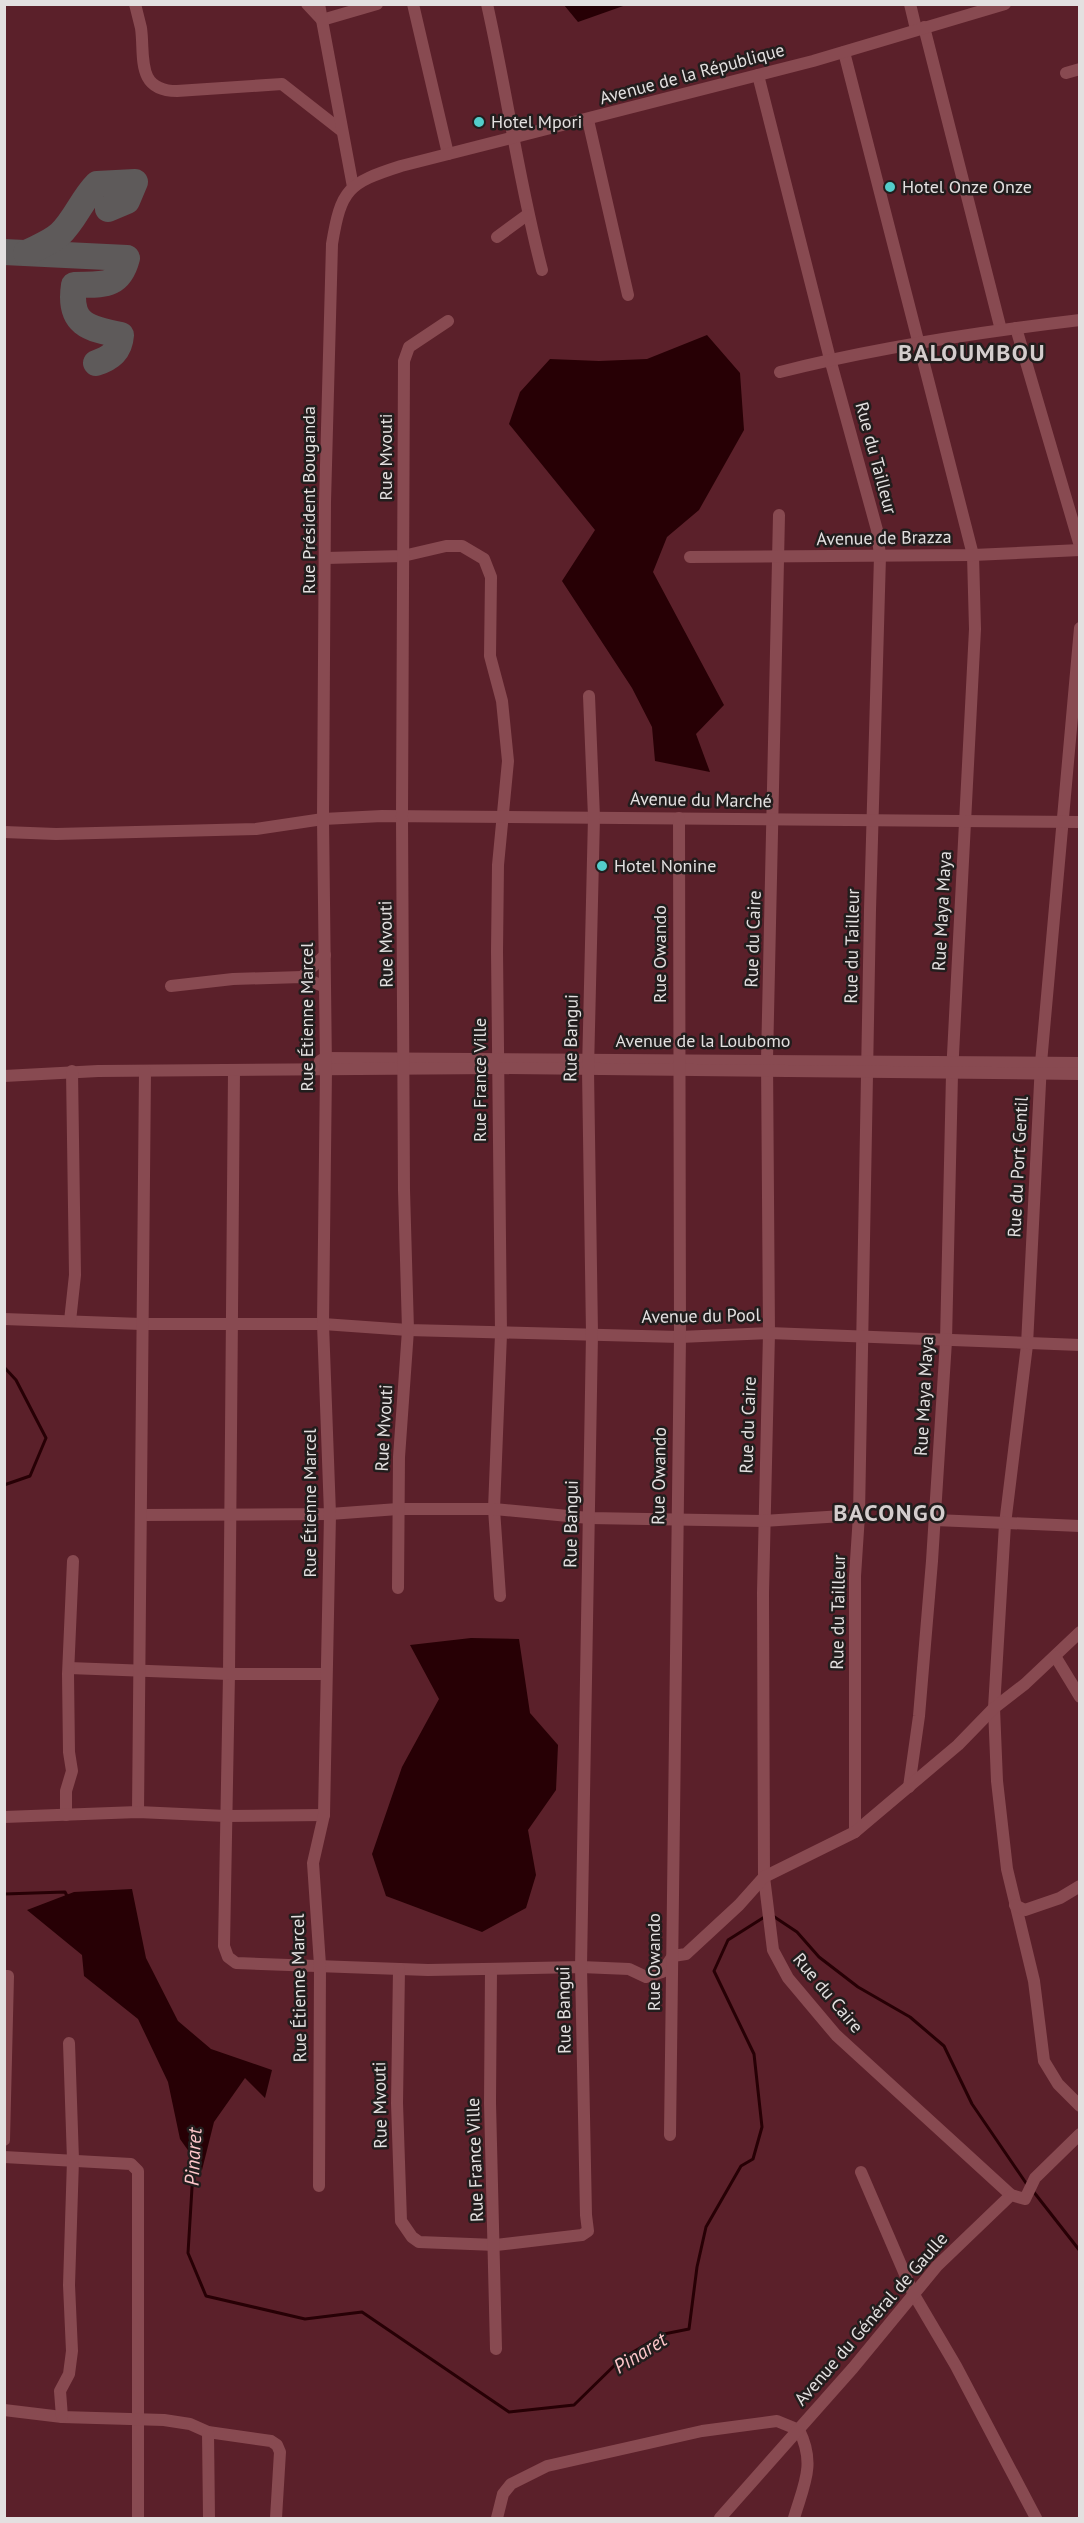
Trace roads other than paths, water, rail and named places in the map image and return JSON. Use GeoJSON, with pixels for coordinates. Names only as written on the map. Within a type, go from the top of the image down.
{"type":"FeatureCollection","features":[{"type":"Feature","properties":{"kind":"street"},"geometry":{"type":"LineString","coordinates":[[135,4],[141,30],[143,67],[149,80],[161,89],[177,91],[282,84],[342,131]]}},
{"type":"Feature","properties":{"kind":"street"},"geometry":{"type":"LineString","coordinates":[[306,4],[322,20]]}},
{"type":"Feature","properties":{"kind":"street"},"geometry":{"type":"LineString","coordinates":[[319,4],[353,187]]}},
{"type":"Feature","properties":{"kind":"street"},"geometry":{"type":"LineString","coordinates":[[322,20],[377,4]]}},
{"type":"Feature","properties":{"kind":"street"},"geometry":{"type":"LineString","coordinates":[[413,4],[448,154]]}},
{"type":"Feature","properties":{"kind":"street"},"geometry":{"type":"LineString","coordinates":[[487,4],[527,215],[542,270]]}},
{"type":"Feature","properties":{"kind":"street"},"geometry":{"type":"LineString","coordinates":[[910,4],[920,28],[1001,330]]}},
{"type":"Feature","properties":{"kind":"street","name":"Avenue de la République"},"geometry":{"type":"LineString","coordinates":[[353,187],[375,174],[844,52],[982,8],[1005,4]]}},
{"type":"Feature","properties":{"kind":"street","name":"Rue Maya Maya"},"geometry":{"type":"LineString","coordinates":[[844,52],[974,555],[975,629],[953,1068],[946,1341],[935,1520],[919,1716],[909,1787]]}},
{"type":"Feature","properties":{"kind":"street"},"geometry":{"type":"LineString","coordinates":[[1065,74],[1080,69]]}},
{"type":"Feature","properties":{"kind":"street","name":"Rue du Tailleur"},"geometry":{"type":"LineString","coordinates":[[758,75],[830,359],[877,530],[880,556],[867,1067],[859,1515],[855,1576],[855,1832]]}},
{"type":"Feature","properties":{"kind":"street"},"geometry":{"type":"LineString","coordinates":[[588,120],[628,295]]}},
{"type":"Feature","properties":{"kind":"street","name":"Rue Président Bouganda"},"geometry":{"type":"LineString","coordinates":[[323,819],[332,244],[338,208],[353,187]]}},
{"type":"Feature","properties":{"kind":"street"},"geometry":{"type":"LineString","coordinates":[[497,237],[527,215]]}},
{"type":"Feature","properties":{"kind":"street"},"geometry":{"type":"LineString","coordinates":[[780,372],[830,359],[919,343],[1080,320]]}},
{"type":"Feature","properties":{"kind":"street","name":"Rue Mvouti"},"geometry":{"type":"LineString","coordinates":[[398,1588],[398,1509],[408,1330],[404,1190],[402,817],[405,354],[409,347],[448,321]]}},
{"type":"Feature","properties":{"kind":"street"},"geometry":{"type":"LineString","coordinates":[[1016,328],[1080,548]]}},
{"type":"Feature","properties":{"kind":"street","name":"Rue du Caire"},"geometry":{"type":"LineString","coordinates":[[779,515],[767,1060],[769,1333],[763,1521],[764,1877],[773,1950],[788,1978],[836,2035],[1011,2195]]}},
{"type":"Feature","properties":{"kind":"street","name":"Rue France Ville"},"geometry":{"type":"LineString","coordinates":[[403,556],[446,546],[462,546],[484,559],[489,567],[490,656],[502,700],[508,761],[498,865],[496,1063],[501,1334],[494,1509],[500,1596]]}},
{"type":"Feature","properties":{"kind":"street","name":"Avenue de Brazza"},"geometry":{"type":"LineString","coordinates":[[690,557],[974,555],[1080,548]]}},
{"type":"Feature","properties":{"kind":"street"},"geometry":{"type":"LineString","coordinates":[[326,558],[403,556]]}},
{"type":"Feature","properties":{"kind":"street","name":"Rue du Port Gentil"},"geometry":{"type":"LineString","coordinates":[[1080,628],[1041,1069],[1027,1345],[1005,1524],[994,1708],[1001,1828],[1015,1905],[1034,1981],[1044,2061],[1058,2084],[1080,2106]]}},
{"type":"Feature","properties":{"kind":"street","name":"Rue Bangui"},"geometry":{"type":"LineString","coordinates":[[496,2244],[582,2235],[588,2231],[581,1967],[592,1334],[589,1064],[594,817],[589,696]]}},
{"type":"Feature","properties":{"kind":"street","name":"Avenue du Marché"},"geometry":{"type":"LineString","coordinates":[[4,832],[56,834],[256,829],[323,819],[402,817],[594,817],[966,823],[1080,822]]}},
{"type":"Feature","properties":{"kind":"street","name":"Rue Owando"},"geometry":{"type":"LineString","coordinates":[[670,2135],[673,1956],[671,1840],[680,1337],[677,1059],[679,818]]}},
{"type":"Feature","properties":{"kind":"street","name":"Rue Étienne Marcel"},"geometry":{"type":"LineString","coordinates":[[319,2186],[320,1965],[313,1863],[324,1815],[330,1514],[323,1324],[326,1064],[323,819]]}},
{"type":"Feature","properties":{"kind":"street"},"geometry":{"type":"LineString","coordinates":[[302,977],[325,955]]}},
{"type":"Feature","properties":{"kind":"street"},"geometry":{"type":"LineString","coordinates":[[171,986],[233,979],[302,977],[325,987]]}},
{"type":"Feature","properties":{"kind":"street","name":"Avenue de la Loubomo"},"geometry":{"type":"LineString","coordinates":[[326,1064],[589,1064],[677,1059],[767,1060],[867,1067],[1041,1069],[1080,1074]]}},
{"type":"Feature","properties":{"kind":"street","name":"Avenue de la Loubomo"},"geometry":{"type":"LineString","coordinates":[[1041,1069],[1080,1063]]}},
{"type":"Feature","properties":{"kind":"street"},"geometry":{"type":"LineString","coordinates":[[4,1076],[72,1071],[304,1071],[326,1064]]}},
{"type":"Feature","properties":{"kind":"street","name":"Avenue de la Loubomo"},"geometry":{"type":"LineString","coordinates":[[589,1064],[678,1072],[767,1073],[867,1067]]}},
{"type":"Feature","properties":{"kind":"street"},"geometry":{"type":"LineString","coordinates":[[70,1321],[75,1275],[72,1071]]}},
{"type":"Feature","properties":{"kind":"street"},"geometry":{"type":"LineString","coordinates":[[138,1812],[145,1071]]}},
{"type":"Feature","properties":{"kind":"street"},"geometry":{"type":"LineString","coordinates":[[234,1071],[230,1674],[224,1946],[228,1957],[236,1963],[399,1969],[491,1970],[581,1967],[629,1970],[646,1977],[662,1972],[673,1956],[686,1954],[740,1905],[764,1877],[855,1832],[958,1745],[994,1708],[1080,1632]]}},
{"type":"Feature","properties":{"kind":"street","name":"Avenue du Pool"},"geometry":{"type":"LineString","coordinates":[[4,1319],[141,1324],[231,1322],[323,1324],[501,1334],[680,1337],[769,1333],[1080,1346]]}},
{"type":"Feature","properties":{"kind":"street"},"geometry":{"type":"LineString","coordinates":[[141,1515],[330,1514],[398,1509],[494,1509],[589,1518],[763,1521],[859,1515]]}},
{"type":"Feature","properties":{"kind":"street"},"geometry":{"type":"LineString","coordinates":[[935,1520],[1080,1526]]}},
{"type":"Feature","properties":{"kind":"street"},"geometry":{"type":"LineString","coordinates":[[66,1815],[66,1791],[72,1771],[69,1752],[69,1668],[73,1561]]}},
{"type":"Feature","properties":{"kind":"street"},"geometry":{"type":"LineString","coordinates":[[1055,1656],[1080,1697]]}},
{"type":"Feature","properties":{"kind":"street"},"geometry":{"type":"LineString","coordinates":[[69,1668],[230,1674],[326,1674]]}},
{"type":"Feature","properties":{"kind":"street"},"geometry":{"type":"LineString","coordinates":[[4,1817],[138,1812],[324,1815]]}},
{"type":"Feature","properties":{"kind":"street"},"geometry":{"type":"LineString","coordinates":[[1015,1905],[1025,1910],[1060,1898],[1080,1886]]}},
{"type":"Feature","properties":{"kind":"street","name":"Rue Mvouti"},"geometry":{"type":"LineString","coordinates":[[399,1969],[397,2103],[401,2221],[412,2237],[419,2242],[496,2244]]}},
{"type":"Feature","properties":{"kind":"street","name":"Rue France Ville"},"geometry":{"type":"LineString","coordinates":[[491,1970],[490,2103],[496,2244],[496,2349]]}},
{"type":"Feature","properties":{"kind":"street"},"geometry":{"type":"LineString","coordinates":[[4,1976],[8,1976],[4,2140]]}},
{"type":"Feature","properties":{"kind":"street"},"geometry":{"type":"LineString","coordinates":[[62,2417],[60,2391],[69,2374],[72,2351],[69,2285],[73,2160],[69,2043]]}},
{"type":"Feature","properties":{"kind":"street"},"geometry":{"type":"LineString","coordinates":[[1011,2195],[1025,2199],[1035,2178],[1080,2134]]}},
{"type":"Feature","properties":{"kind":"street"},"geometry":{"type":"LineString","coordinates":[[4,2157],[130,2164],[138,2171],[140,2182],[138,2518]]}},
{"type":"Feature","properties":{"kind":"street"},"geometry":{"type":"LineString","coordinates":[[861,2172],[913,2293],[956,2366],[1036,2518]]}},
{"type":"Feature","properties":{"kind":"street","name":"Avenue du Général de Gaulle"},"geometry":{"type":"LineString","coordinates":[[720,2518],[799,2430],[913,2293],[1011,2195]]}},
{"type":"Feature","properties":{"kind":"street"},"geometry":{"type":"LineString","coordinates":[[4,2410],[62,2417],[164,2420],[190,2424],[208,2432],[271,2441],[277,2445],[280,2452],[276,2518]]}},
{"type":"Feature","properties":{"kind":"street"},"geometry":{"type":"LineString","coordinates":[[497,2518],[503,2494],[511,2484],[547,2466],[702,2431],[777,2421],[799,2430],[809,2450],[808,2469],[794,2518]]}},
{"type":"Feature","properties":{"kind":"street"},"geometry":{"type":"LineString","coordinates":[[208,2432],[209,2518]]}},
{"type":"Feature","properties":{"kind":"water"},"geometry":{"type":"Polygon","coordinates":[[[564,5],[626,5],[578,22],[564,5]]]}},
{"type":"Feature","properties":{"kind":"water"},"geometry":{"type":"Polygon","coordinates":[[[707,335],[740,373],[744,430],[699,510],[667,537],[653,572],[724,705],[696,734],[710,772],[655,761],[652,727],[632,688],[562,581],[595,530],[509,424],[520,392],[550,359],[599,361],[647,359],[707,335]]]}},
{"type":"Feature","properties":{"kind":"water"},"geometry":{"type":"Polygon","coordinates":[[[471,1638],[519,1639],[530,1713],[558,1745],[556,1790],[528,1830],[536,1875],[526,1908],[482,1932],[386,1896],[372,1854],[402,1767],[439,1699],[410,1645],[471,1638]]]}},
{"type":"Feature","properties":{"kind":"water"},"geometry":{"type":"Polygon","coordinates":[[[132,1889],[146,1958],[178,2021],[211,2049],[272,2070],[265,2098],[245,2078],[214,2122],[202,2170],[180,2139],[168,2082],[138,2019],[84,1976],[82,1955],[27,1910],[74,1892],[132,1889]]]}},
{"type":"Feature","properties":{"kind":"waterway","name":"Pinaret"},"geometry":{"type":"LineString","coordinates":[[4,1367],[16,1380],[46,1438],[30,1476],[4,1485]]}},
{"type":"Feature","properties":{"kind":"waterway","name":"Pinaret"},"geometry":{"type":"LineString","coordinates":[[4,1894],[65,1892],[67,1896]]}},
{"type":"Feature","properties":{"kind":"waterway","name":"Pinaret"},"geometry":{"type":"LineString","coordinates":[[194,2155],[188,2253],[206,2296],[305,2319],[362,2312],[509,2412],[574,2405],[621,2359],[664,2334],[689,2329],[697,2267],[706,2227],[741,2166],[753,2159],[762,2127],[754,2054],[714,1971],[728,1940],[766,1916]]}},
{"type":"Feature","properties":{"kind":"waterway","name":"Pinaret"},"geometry":{"type":"LineString","coordinates":[[773,1916],[797,1932],[819,1957],[858,1987],[910,2017],[944,2046],[972,2104],[1028,2186]]}},
{"type":"Feature","properties":{"kind":"waterway","name":"Pinaret"},"geometry":{"type":"LineString","coordinates":[[1033,2191],[1080,2251]]}},
{"type":"Feature","properties":{"kind":"place","name":"Hotel Mpori"},"geometry":{"type":"Point","coordinates":[479,122]}},
{"type":"Feature","properties":{"kind":"place","name":"Hotel Onze Onze"},"geometry":{"type":"Point","coordinates":[890,187]}},
{"type":"Feature","properties":{"kind":"place","name":"Hotel Nonine"},"geometry":{"type":"Point","coordinates":[602,866]}},
{"type":"Feature","properties":{"kind":"district","name":"BALOUMBOU"},"geometry":{"type":"Point","coordinates":[972,353]}},
{"type":"Feature","properties":{"kind":"district","name":"BACONGO"},"geometry":{"type":"Point","coordinates":[890,1513]}}]}
